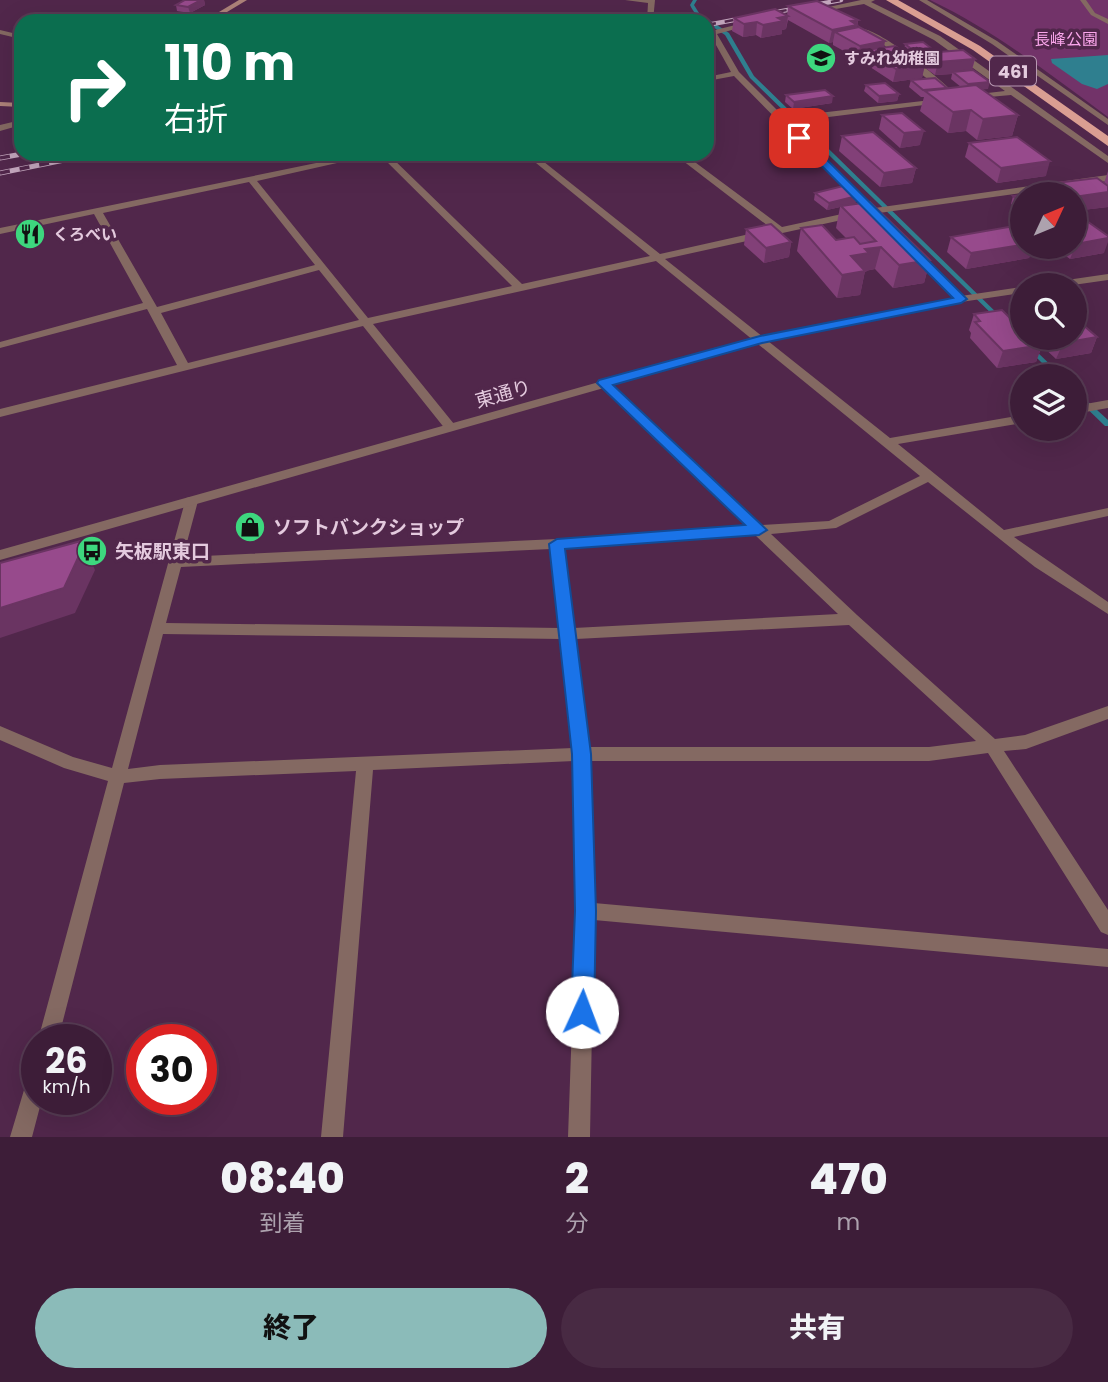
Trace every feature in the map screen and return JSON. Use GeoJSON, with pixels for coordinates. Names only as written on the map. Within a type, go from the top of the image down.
{"type":"FeatureCollection","features":[{"type":"Feature","properties":{"kind":"highway","name":"461"},"geometry":{"type":"LineString","coordinates":[[891,0],[967,40],[1108,142]]}},
{"type":"Feature","properties":{"kind":"main road"},"geometry":{"type":"LineString","coordinates":[[219,14],[244,0]]}},
{"type":"Feature","properties":{"kind":"street"},"geometry":{"type":"LineString","coordinates":[[628,0],[652,1]]}},
{"type":"Feature","properties":{"kind":"street"},"geometry":{"type":"LineString","coordinates":[[922,0],[958,18],[1004,48],[1108,123]]}},
{"type":"Feature","properties":{"kind":"street"},"geometry":{"type":"LineString","coordinates":[[1083,0],[1093,14],[1108,22]]}},
{"type":"Feature","properties":{"kind":"street"},"geometry":{"type":"LineString","coordinates":[[809,12],[870,1],[937,38],[1108,160]]}},
{"type":"Feature","properties":{"kind":"street"},"geometry":{"type":"LineString","coordinates":[[822,10],[836,17]]}},
{"type":"Feature","properties":{"kind":"street"},"geometry":{"type":"LineString","coordinates":[[714,32],[760,21]]}},
{"type":"Feature","properties":{"kind":"street"},"geometry":{"type":"LineString","coordinates":[[848,23],[883,40],[958,98],[1013,92]]}},
{"type":"Feature","properties":{"kind":"street"},"geometry":{"type":"LineString","coordinates":[[714,39],[736,73],[882,221]]}},
{"type":"Feature","properties":{"kind":"street"},"geometry":{"type":"LineString","coordinates":[[714,78],[736,73]]}},
{"type":"Feature","properties":{"kind":"street"},"geometry":{"type":"LineString","coordinates":[[781,120],[944,100]]}},
{"type":"Feature","properties":{"kind":"street"},"geometry":{"type":"LineString","coordinates":[[0,231],[340,161]]}},
{"type":"Feature","properties":{"kind":"street"},"geometry":{"type":"LineString","coordinates":[[390,161],[519,287]]}},
{"type":"Feature","properties":{"kind":"street"},"geometry":{"type":"LineString","coordinates":[[537,161],[1002,535],[1108,609]]}},
{"type":"Feature","properties":{"kind":"street"},"geometry":{"type":"LineString","coordinates":[[687,161],[779,230]]}},
{"type":"Feature","properties":{"kind":"street"},"geometry":{"type":"LineString","coordinates":[[0,414],[365,322],[779,230],[872,211],[1108,178]]}},
{"type":"Feature","properties":{"kind":"street"},"geometry":{"type":"LineString","coordinates":[[251,180],[450,427]]}},
{"type":"Feature","properties":{"kind":"street"},"geometry":{"type":"LineString","coordinates":[[97,211],[184,368]]}},
{"type":"Feature","properties":{"kind":"street"},"geometry":{"type":"LineString","coordinates":[[912,250],[961,299]]}},
{"type":"Feature","properties":{"kind":"street"},"geometry":{"type":"LineString","coordinates":[[0,345],[320,267]]}},
{"type":"Feature","properties":{"kind":"street"},"geometry":{"type":"LineString","coordinates":[[1087,280],[1108,277]]}},
{"type":"Feature","properties":{"kind":"street","name":"東通り"},"geometry":{"type":"LineString","coordinates":[[0,555],[760,340],[961,299],[1010,292]]}},
{"type":"Feature","properties":{"kind":"street"},"geometry":{"type":"LineString","coordinates":[[604,383],[852,619],[992,746],[1108,926]]}},
{"type":"Feature","properties":{"kind":"street"},"geometry":{"type":"LineString","coordinates":[[1087,408],[1106,406]]}},
{"type":"Feature","properties":{"kind":"street"},"geometry":{"type":"LineString","coordinates":[[889,442],[1010,421]]}},
{"type":"Feature","properties":{"kind":"street"},"geometry":{"type":"LineString","coordinates":[[175,562],[557,544],[831,525],[929,477]]}},
{"type":"Feature","properties":{"kind":"street"},"geometry":{"type":"LineString","coordinates":[[52,1024],[191,501]]}},
{"type":"Feature","properties":{"kind":"street"},"geometry":{"type":"LineString","coordinates":[[1002,535],[1108,512]]}},
{"type":"Feature","properties":{"kind":"street"},"geometry":{"type":"LineString","coordinates":[[557,544],[582,754],[586,911],[579,1137]]}},
{"type":"Feature","properties":{"kind":"street"},"geometry":{"type":"LineString","coordinates":[[159,628],[569,634],[852,619]]}},
{"type":"Feature","properties":{"kind":"street"},"geometry":{"type":"LineString","coordinates":[[0,733],[70,763],[118,777],[160,772],[582,754],[929,754],[1026,742],[1108,712]]}},
{"type":"Feature","properties":{"kind":"street"},"geometry":{"type":"LineString","coordinates":[[332,1137],[365,764]]}},
{"type":"Feature","properties":{"kind":"street"},"geometry":{"type":"LineString","coordinates":[[586,911],[1108,958]]}},
{"type":"Feature","properties":{"kind":"street"},"geometry":{"type":"LineString","coordinates":[[21,1137],[27,1115]]}},
{"type":"Feature","properties":{"kind":"green space","name":"長峰公園"},"geometry":{"type":"Polygon","coordinates":[[[930,0],[1108,0],[1108,117],[1000,40],[930,0]]]}},
{"type":"Feature","properties":{"kind":"shaded area"},"geometry":{"type":"Polygon","coordinates":[[[1108,55],[1108,84],[1097,89],[1082,84],[1052,63],[1051,59],[1108,55]]]}},
{"type":"Feature","properties":{"kind":"building"},"geometry":{"type":"Polygon","coordinates":[[[185,0],[201,0],[188,7],[176,5],[185,0]]]}},
{"type":"Feature","properties":{"kind":"building"},"geometry":{"type":"Polygon","coordinates":[[[817,1],[858,20],[851,21],[857,25],[832,30],[788,6],[817,1]]]}},
{"type":"Feature","properties":{"kind":"building"},"geometry":{"type":"Polygon","coordinates":[[[775,9],[788,16],[778,18],[784,21],[763,25],[757,22],[744,24],[734,18],[775,9]]]}},
{"type":"Feature","properties":{"kind":"building"},"geometry":{"type":"Polygon","coordinates":[[[859,27],[885,41],[860,46],[835,32],[859,27]]]}},
{"type":"Feature","properties":{"kind":"building"},"geometry":{"type":"Polygon","coordinates":[[[923,42],[936,52],[922,57],[905,44],[923,42]]]}},
{"type":"Feature","properties":{"kind":"building"},"geometry":{"type":"Polygon","coordinates":[[[895,46],[925,65],[896,69],[866,50],[895,46]]]}},
{"type":"Feature","properties":{"kind":"building"},"geometry":{"type":"Polygon","coordinates":[[[963,50],[975,59],[938,62],[927,53],[963,50]]]}},
{"type":"Feature","properties":{"kind":"building"},"geometry":{"type":"Polygon","coordinates":[[[973,70],[990,82],[968,84],[953,72],[973,70]]]}},
{"type":"Feature","properties":{"kind":"building"},"geometry":{"type":"Polygon","coordinates":[[[935,78],[947,88],[923,90],[911,80],[935,78]]]}},
{"type":"Feature","properties":{"kind":"building"},"geometry":{"type":"Polygon","coordinates":[[[885,83],[899,94],[879,96],[866,85],[885,83]]]}},
{"type":"Feature","properties":{"kind":"building"},"geometry":{"type":"Polygon","coordinates":[[[976,85],[1018,115],[983,119],[971,110],[953,112],[925,91],[976,85]]]}},
{"type":"Feature","properties":{"kind":"building"},"geometry":{"type":"Polygon","coordinates":[[[825,90],[833,96],[794,102],[786,95],[825,90]]]}},
{"type":"Feature","properties":{"kind":"building"},"geometry":{"type":"Polygon","coordinates":[[[902,113],[924,131],[904,133],[882,115],[902,113]]]}},
{"type":"Feature","properties":{"kind":"building"},"geometry":{"type":"Polygon","coordinates":[[[873,132],[916,168],[884,173],[842,136],[873,132]]]}},
{"type":"Feature","properties":{"kind":"building"},"geometry":{"type":"Polygon","coordinates":[[[1017,137],[1050,161],[1001,168],[969,143],[1017,137]]]}},
{"type":"Feature","properties":{"kind":"building"},"geometry":{"type":"Polygon","coordinates":[[[1097,178],[1108,186],[1108,192],[1087,195],[1087,182],[1064,182],[1097,178]]]}},
{"type":"Feature","properties":{"kind":"building"},"geometry":{"type":"Polygon","coordinates":[[[843,186],[857,196],[829,203],[815,193],[843,186]]]}},
{"type":"Feature","properties":{"kind":"building"},"geometry":{"type":"Polygon","coordinates":[[[870,202],[930,260],[899,265],[881,247],[865,249],[869,253],[851,256],[865,271],[842,275],[801,228],[822,225],[836,240],[854,237],[860,244],[876,241],[841,206],[870,202]]]}},
{"type":"Feature","properties":{"kind":"building"},"geometry":{"type":"Polygon","coordinates":[[[1087,221],[1108,236],[1087,242],[1087,221]]]}},
{"type":"Feature","properties":{"kind":"building"},"geometry":{"type":"Polygon","coordinates":[[[771,224],[791,242],[766,248],[746,229],[771,224]]]}},
{"type":"Feature","properties":{"kind":"building"},"geometry":{"type":"Polygon","coordinates":[[[1010,227],[1010,247],[971,253],[951,237],[1010,227]]]}},
{"type":"Feature","properties":{"kind":"building"},"geometry":{"type":"Polygon","coordinates":[[[1002,310],[1010,318],[1010,350],[1003,351],[975,322],[980,321],[974,314],[1002,310]]]}},
{"type":"Feature","properties":{"kind":"building"},"geometry":{"type":"Polygon","coordinates":[[[1087,328],[1097,337],[1087,339],[1087,328]]]}},
{"type":"Feature","properties":{"kind":"building"},"geometry":{"type":"Polygon","coordinates":[[[81,541],[84,545],[64,588],[0,608],[0,563],[81,541]]]}},
{"type":"Feature","properties":{"kind":"waterway"},"geometry":{"type":"LineString","coordinates":[[695,0],[692,5],[697,14]]}},
{"type":"Feature","properties":{"kind":"waterway"},"geometry":{"type":"LineString","coordinates":[[714,25],[727,34],[752,77],[1001,320]]}},
{"type":"Feature","properties":{"kind":"waterway"},"geometry":{"type":"LineString","coordinates":[[1032,350],[1047,364]]}},
{"type":"Feature","properties":{"kind":"waterway"},"geometry":{"type":"LineString","coordinates":[[1087,404],[1108,424]]}},
{"type":"Feature","properties":{"kind":"railway"},"geometry":{"type":"LineString","coordinates":[[714,24],[841,0]]}},
{"type":"Feature","properties":{"kind":"railway"},"geometry":{"type":"LineString","coordinates":[[0,158],[14,155]]}},
{"type":"Feature","properties":{"kind":"railway"},"geometry":{"type":"LineString","coordinates":[[0,173],[59,161]]}},
{"type":"Feature","properties":{"kind":"place","name":"すみれ幼稚園"},"geometry":{"type":"Point","coordinates":[821,58]}},
{"type":"Feature","properties":{"kind":"place","name":"くろべい"},"geometry":{"type":"Point","coordinates":[30,234]}},
{"type":"Feature","properties":{"kind":"place","name":"ソフトバンクショップ"},"geometry":{"type":"Point","coordinates":[250,527]}},
{"type":"Feature","properties":{"kind":"place","name":"矢板駅東口"},"geometry":{"type":"Point","coordinates":[92,551]}},
{"type":"Feature","properties":{"kind":"route"},"geometry":{"type":"LineString","coordinates":[[582,1012],[586,911],[582,754],[557,544],[759,530],[604,383],[760,340],[961,299],[799,138]]}}]}
